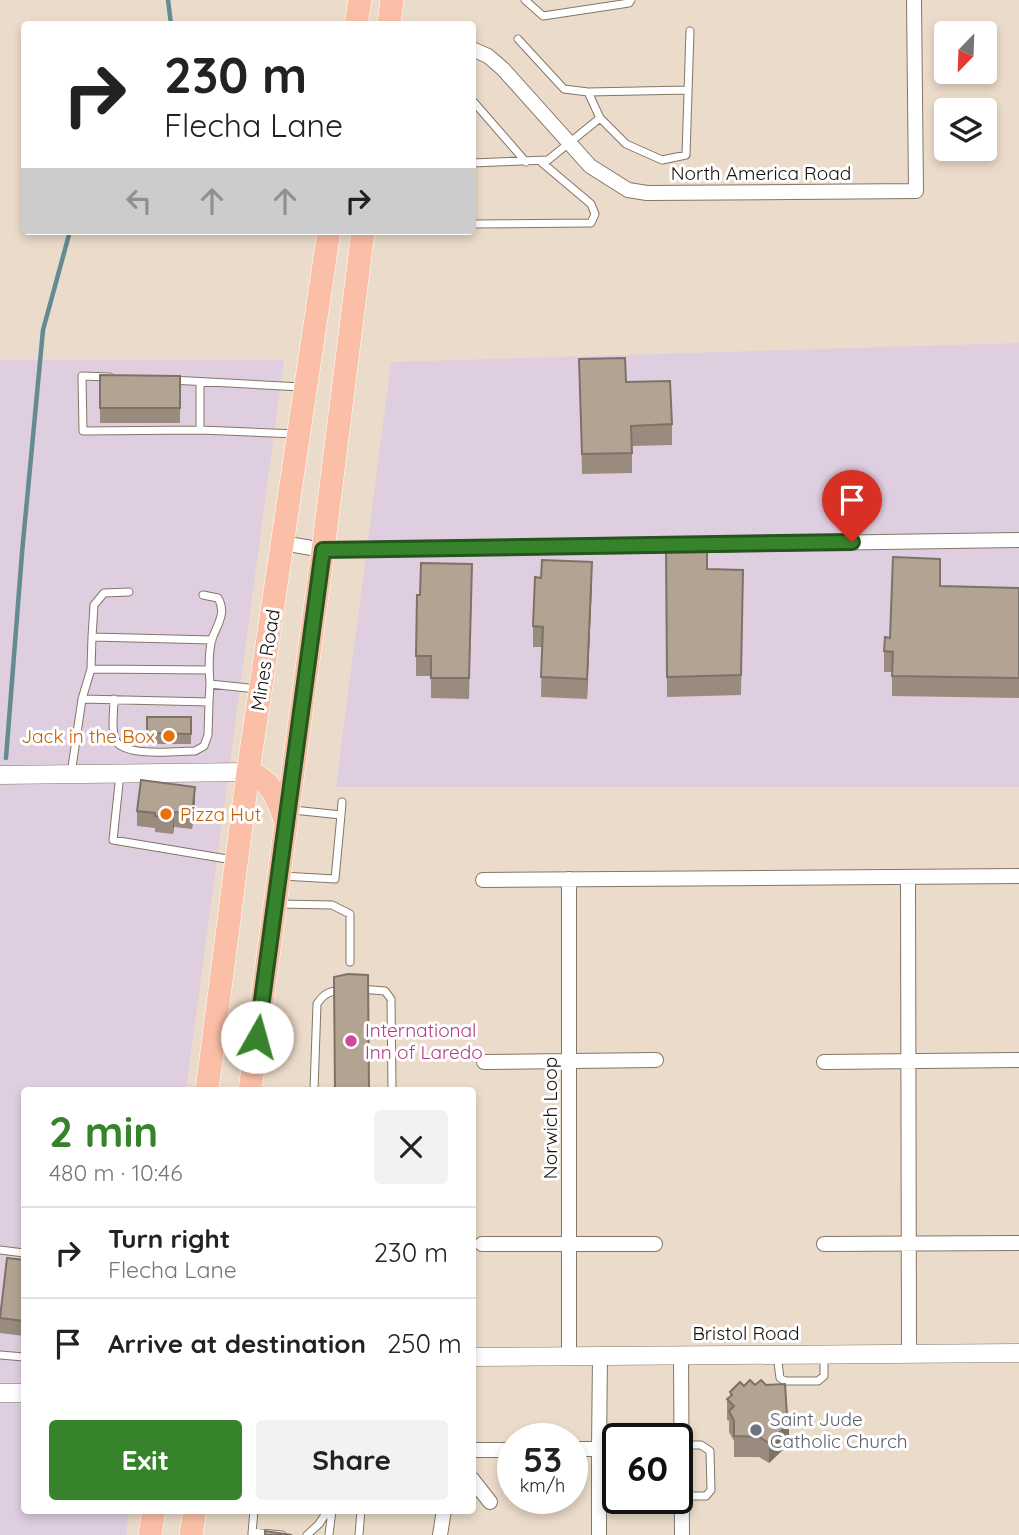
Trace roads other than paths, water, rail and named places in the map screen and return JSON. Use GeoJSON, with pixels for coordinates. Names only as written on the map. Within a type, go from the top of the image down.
{"type":"FeatureCollection","features":[{"type":"Feature","properties":{"kind":"main road"},"geometry":{"type":"LineString","coordinates":[[356,21],[360,0]]}},
{"type":"Feature","properties":{"kind":"main road"},"geometry":{"type":"LineString","coordinates":[[389,21],[392,0]]}},
{"type":"Feature","properties":{"kind":"main road","name":"Mines Road"},"geometry":{"type":"LineString","coordinates":[[207,1087],[248,772],[328,235]]}},
{"type":"Feature","properties":{"kind":"main road"},"geometry":{"type":"LineString","coordinates":[[250,1087],[362,235]]}},
{"type":"Feature","properties":{"kind":"main road"},"geometry":{"type":"LineString","coordinates":[[248,772],[263,778],[274,791],[286,814]]}},
{"type":"Feature","properties":{"kind":"main road"},"geometry":{"type":"LineString","coordinates":[[150,1535],[153,1514]]}},
{"type":"Feature","properties":{"kind":"main road"},"geometry":{"type":"LineString","coordinates":[[191,1535],[194,1514]]}},
{"type":"Feature","properties":{"kind":"street","name":"North America Road"},"geometry":{"type":"LineString","coordinates":[[476,52],[488,56],[503,69],[590,166],[628,190],[647,193],[916,191],[914,0]]}},
{"type":"Feature","properties":{"kind":"street"},"geometry":{"type":"LineString","coordinates":[[283,543],[323,550],[1019,540]]}},
{"type":"Feature","properties":{"kind":"street"},"geometry":{"type":"LineString","coordinates":[[0,775],[248,772]]}},
{"type":"Feature","properties":{"kind":"street"},"geometry":{"type":"LineString","coordinates":[[483,880],[1019,876]]}},
{"type":"Feature","properties":{"kind":"street"},"geometry":{"type":"LineString","coordinates":[[908,877],[909,1353]]}},
{"type":"Feature","properties":{"kind":"street","name":"Norwich Loop"},"geometry":{"type":"LineString","coordinates":[[569,879],[569,1356]]}},
{"type":"Feature","properties":{"kind":"street"},"geometry":{"type":"LineString","coordinates":[[484,1062],[656,1060]]}},
{"type":"Feature","properties":{"kind":"street"},"geometry":{"type":"LineString","coordinates":[[824,1062],[1019,1060]]}},
{"type":"Feature","properties":{"kind":"street"},"geometry":{"type":"LineString","coordinates":[[824,1244],[1019,1243]]}},
{"type":"Feature","properties":{"kind":"street"},"geometry":{"type":"LineString","coordinates":[[482,1244],[655,1244]]}},
{"type":"Feature","properties":{"kind":"street","name":"Bristol Road"},"geometry":{"type":"LineString","coordinates":[[476,1357],[1019,1353]]}},
{"type":"Feature","properties":{"kind":"street"},"geometry":{"type":"LineString","coordinates":[[681,1354],[682,1423]]}},
{"type":"Feature","properties":{"kind":"street"},"geometry":{"type":"LineString","coordinates":[[599,1535],[600,1356]]}},
{"type":"Feature","properties":{"kind":"street"},"geometry":{"type":"LineString","coordinates":[[0,1393],[21,1393]]}},
{"type":"Feature","properties":{"kind":"street"},"geometry":{"type":"LineString","coordinates":[[588,1449],[598,1449]]}},
{"type":"Feature","properties":{"kind":"street"},"geometry":{"type":"LineString","coordinates":[[476,1450],[497,1450]]}},
{"type":"Feature","properties":{"kind":"street"},"geometry":{"type":"LineString","coordinates":[[476,1484],[490,1502]]}},
{"type":"Feature","properties":{"kind":"street"},"geometry":{"type":"LineString","coordinates":[[440,1535],[443,1514]]}},
{"type":"Feature","properties":{"kind":"street"},"geometry":{"type":"LineString","coordinates":[[682,1514],[682,1535]]}},
{"type":"Feature","properties":{"kind":"lane"},"geometry":{"type":"LineString","coordinates":[[525,0],[542,16],[629,4],[631,0]]}},
{"type":"Feature","properties":{"kind":"lane"},"geometry":{"type":"LineString","coordinates":[[588,92],[600,118],[626,144],[662,160],[686,155],[690,31]]}},
{"type":"Feature","properties":{"kind":"lane"},"geometry":{"type":"LineString","coordinates":[[518,39],[564,89],[588,92],[688,90]]}},
{"type":"Feature","properties":{"kind":"lane"},"geometry":{"type":"LineString","coordinates":[[476,105],[526,162]]}},
{"type":"Feature","properties":{"kind":"lane"},"geometry":{"type":"LineString","coordinates":[[476,163],[548,160],[600,118]]}},
{"type":"Feature","properties":{"kind":"lane"},"geometry":{"type":"LineString","coordinates":[[476,224],[591,223],[595,214],[591,204],[540,161]]}},
{"type":"Feature","properties":{"kind":"lane"},"geometry":{"type":"LineString","coordinates":[[121,378],[82,376],[83,431],[200,430],[300,434]]}},
{"type":"Feature","properties":{"kind":"lane"},"geometry":{"type":"LineString","coordinates":[[161,380],[306,388]]}},
{"type":"Feature","properties":{"kind":"lane"},"geometry":{"type":"LineString","coordinates":[[200,382],[200,430]]}},
{"type":"Feature","properties":{"kind":"lane"},"geometry":{"type":"LineString","coordinates":[[71,774],[82,699],[91,669],[94,606],[104,593],[129,592]]}},
{"type":"Feature","properties":{"kind":"lane"},"geometry":{"type":"LineString","coordinates":[[114,699],[114,737],[119,746],[130,751],[195,751],[204,746],[208,735],[212,639],[219,628],[222,606],[218,598],[202,595]]}},
{"type":"Feature","properties":{"kind":"lane"},"geometry":{"type":"LineString","coordinates":[[92,637],[212,639]]}},
{"type":"Feature","properties":{"kind":"lane"},"geometry":{"type":"LineString","coordinates":[[91,669],[209,670]]}},
{"type":"Feature","properties":{"kind":"lane"},"geometry":{"type":"LineString","coordinates":[[210,684],[261,689]]}},
{"type":"Feature","properties":{"kind":"lane"},"geometry":{"type":"LineString","coordinates":[[82,699],[209,702]]}},
{"type":"Feature","properties":{"kind":"lane"},"geometry":{"type":"LineString","coordinates":[[121,774],[113,840],[237,860]]}},
{"type":"Feature","properties":{"kind":"lane"},"geometry":{"type":"LineString","coordinates":[[278,876],[335,879],[342,802]]}},
{"type":"Feature","properties":{"kind":"lane"},"geometry":{"type":"LineString","coordinates":[[286,814],[341,815]]}},
{"type":"Feature","properties":{"kind":"lane"},"geometry":{"type":"LineString","coordinates":[[274,904],[332,905],[350,914],[350,962]]}},
{"type":"Feature","properties":{"kind":"lane"},"geometry":{"type":"LineString","coordinates":[[314,1087],[317,1004],[330,990],[369,989],[385,991],[391,999],[392,1087]]}},
{"type":"Feature","properties":{"kind":"lane"},"geometry":{"type":"LineString","coordinates":[[0,1250],[21,1253]]}},
{"type":"Feature","properties":{"kind":"lane"},"geometry":{"type":"LineString","coordinates":[[776,1354],[780,1378],[785,1381],[818,1381],[824,1376],[824,1354]]}},
{"type":"Feature","properties":{"kind":"lane"},"geometry":{"type":"LineString","coordinates":[[0,1355],[21,1357]]}},
{"type":"Feature","properties":{"kind":"lane"},"geometry":{"type":"LineString","coordinates":[[693,1445],[701,1445],[710,1451],[711,1490],[706,1496],[693,1496]]}},
{"type":"Feature","properties":{"kind":"lane"},"geometry":{"type":"LineString","coordinates":[[254,1514],[252,1533],[282,1535]]}},
{"type":"Feature","properties":{"kind":"lane"},"geometry":{"type":"LineString","coordinates":[[307,1535],[327,1514]]}},
{"type":"Feature","properties":{"kind":"lane"},"geometry":{"type":"LineString","coordinates":[[329,1535],[330,1514]]}},
{"type":"Feature","properties":{"kind":"lane"},"geometry":{"type":"LineString","coordinates":[[359,1535],[361,1514]]}},
{"type":"Feature","properties":{"kind":"waterway"},"geometry":{"type":"LineString","coordinates":[[168,0],[171,21]]}},
{"type":"Feature","properties":{"kind":"waterway"},"geometry":{"type":"LineString","coordinates":[[6,758],[43,330],[69,235]]}},
{"type":"Feature","properties":{"kind":"place","name":"Jack in the Box"},"geometry":{"type":"Point","coordinates":[169,736]}},
{"type":"Feature","properties":{"kind":"place","name":"Pizza Hut"},"geometry":{"type":"Point","coordinates":[166,814]}},
{"type":"Feature","properties":{"kind":"place","name":"International Inn of Laredo"},"geometry":{"type":"Point","coordinates":[351,1041]}},
{"type":"Feature","properties":{"kind":"place","name":"Saint Jude Catholic Church"},"geometry":{"type":"Point","coordinates":[756,1430]}}]}
